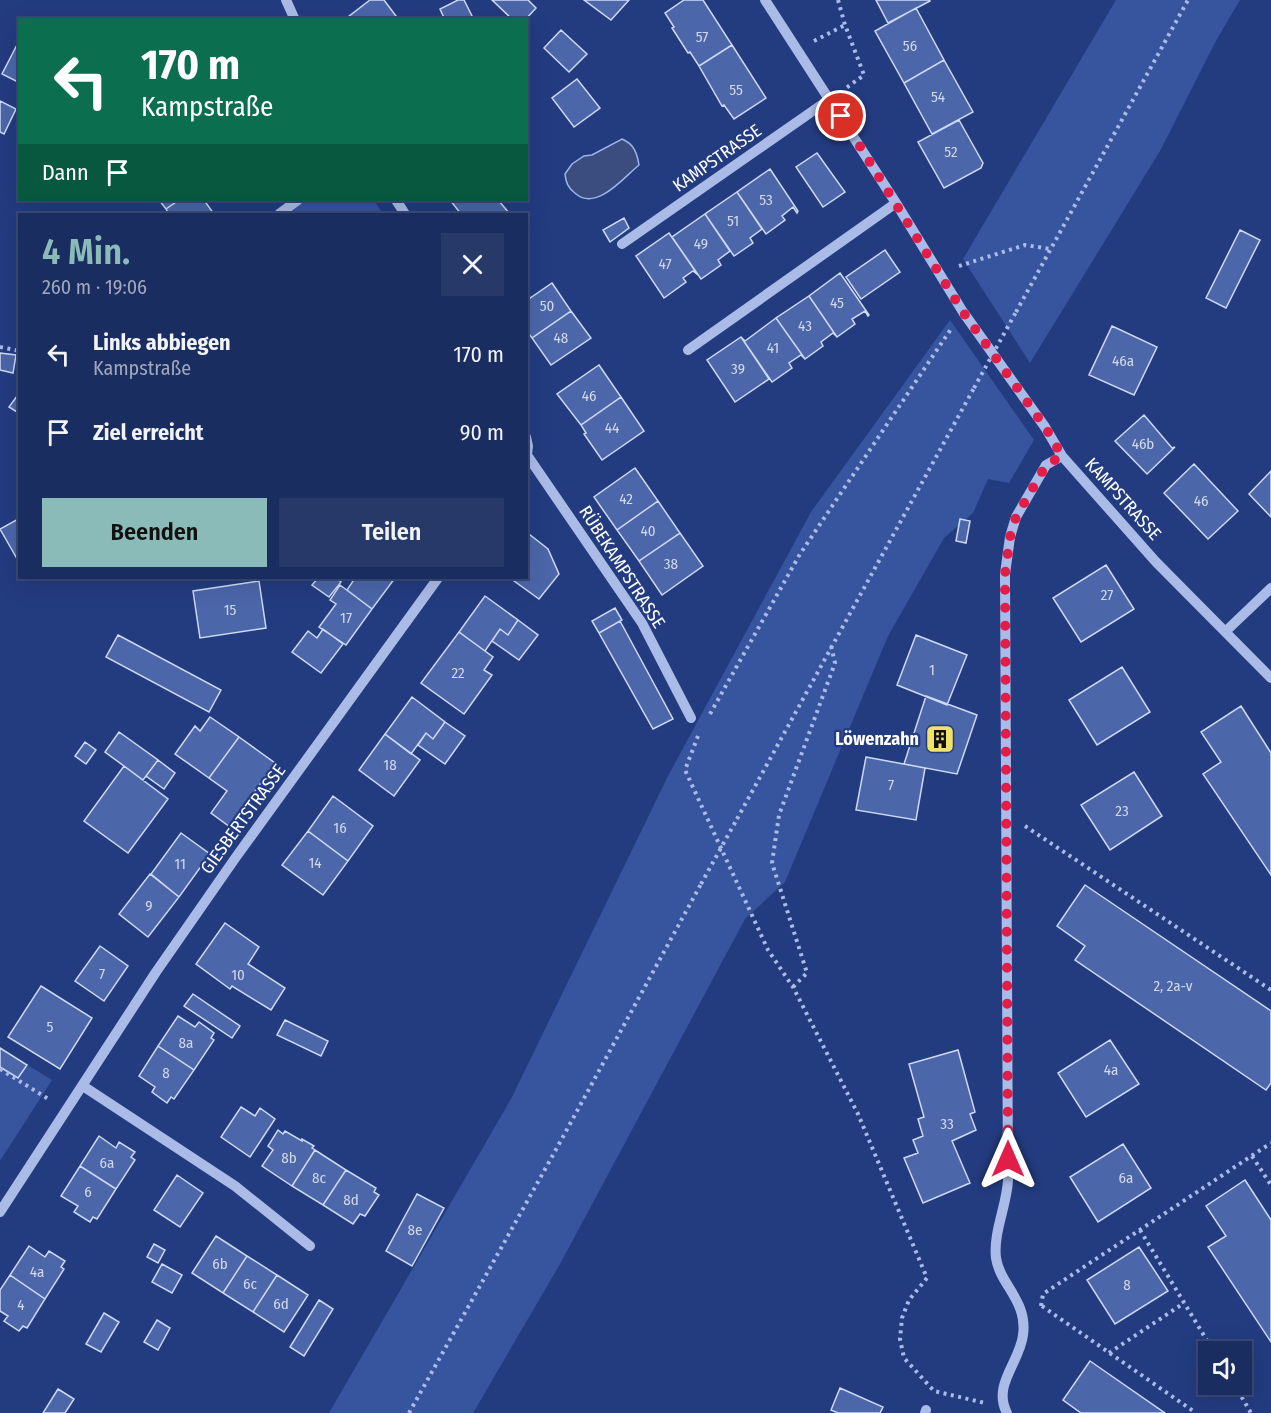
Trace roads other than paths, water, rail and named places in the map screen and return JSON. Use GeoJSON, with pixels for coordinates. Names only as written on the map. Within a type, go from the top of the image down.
{"type":"FeatureCollection","features":[{"type":"Feature","properties":{"kind":"street"},"geometry":{"type":"LineString","coordinates":[[286,0],[294,18]]}},
{"type":"Feature","properties":{"kind":"street","name":"KAMPSTRASSE"},"geometry":{"type":"LineString","coordinates":[[765,0],[896,202],[963,312],[1045,427],[1062,456],[1129,532],[1271,678]]}},
{"type":"Feature","properties":{"kind":"street","name":"KAMPSTRASSE"},"geometry":{"type":"LineString","coordinates":[[622,244],[830,99]]}},
{"type":"Feature","properties":{"kind":"street"},"geometry":{"type":"LineString","coordinates":[[280,213],[297,201]]}},
{"type":"Feature","properties":{"kind":"street"},"geometry":{"type":"LineString","coordinates":[[688,350],[896,202]]}},
{"type":"Feature","properties":{"kind":"street"},"geometry":{"type":"LineString","coordinates":[[1005,1410],[1001,1394],[1023,1337],[1022,1315],[1015,1295],[1003,1276],[996,1255],[1008,1180],[1004,595],[1007,555],[1016,517],[1046,465],[1062,456]]}},
{"type":"Feature","properties":{"kind":"street","name":"RÜBEKAMPSTRASSE"},"geometry":{"type":"LineString","coordinates":[[528,457],[642,623],[691,718]]}},
{"type":"Feature","properties":{"kind":"street","name":"GIESBERTSTRASSE"},"geometry":{"type":"LineString","coordinates":[[0,1212],[162,962],[437,579]]}},
{"type":"Feature","properties":{"kind":"street"},"geometry":{"type":"LineString","coordinates":[[1226,631],[1271,588]]}},
{"type":"Feature","properties":{"kind":"street"},"geometry":{"type":"LineString","coordinates":[[83,1086],[236,1186],[310,1246]]}},
{"type":"Feature","properties":{"kind":"place","name":"Löwenzahn"},"geometry":{"type":"Point","coordinates":[940,739]}}]}
